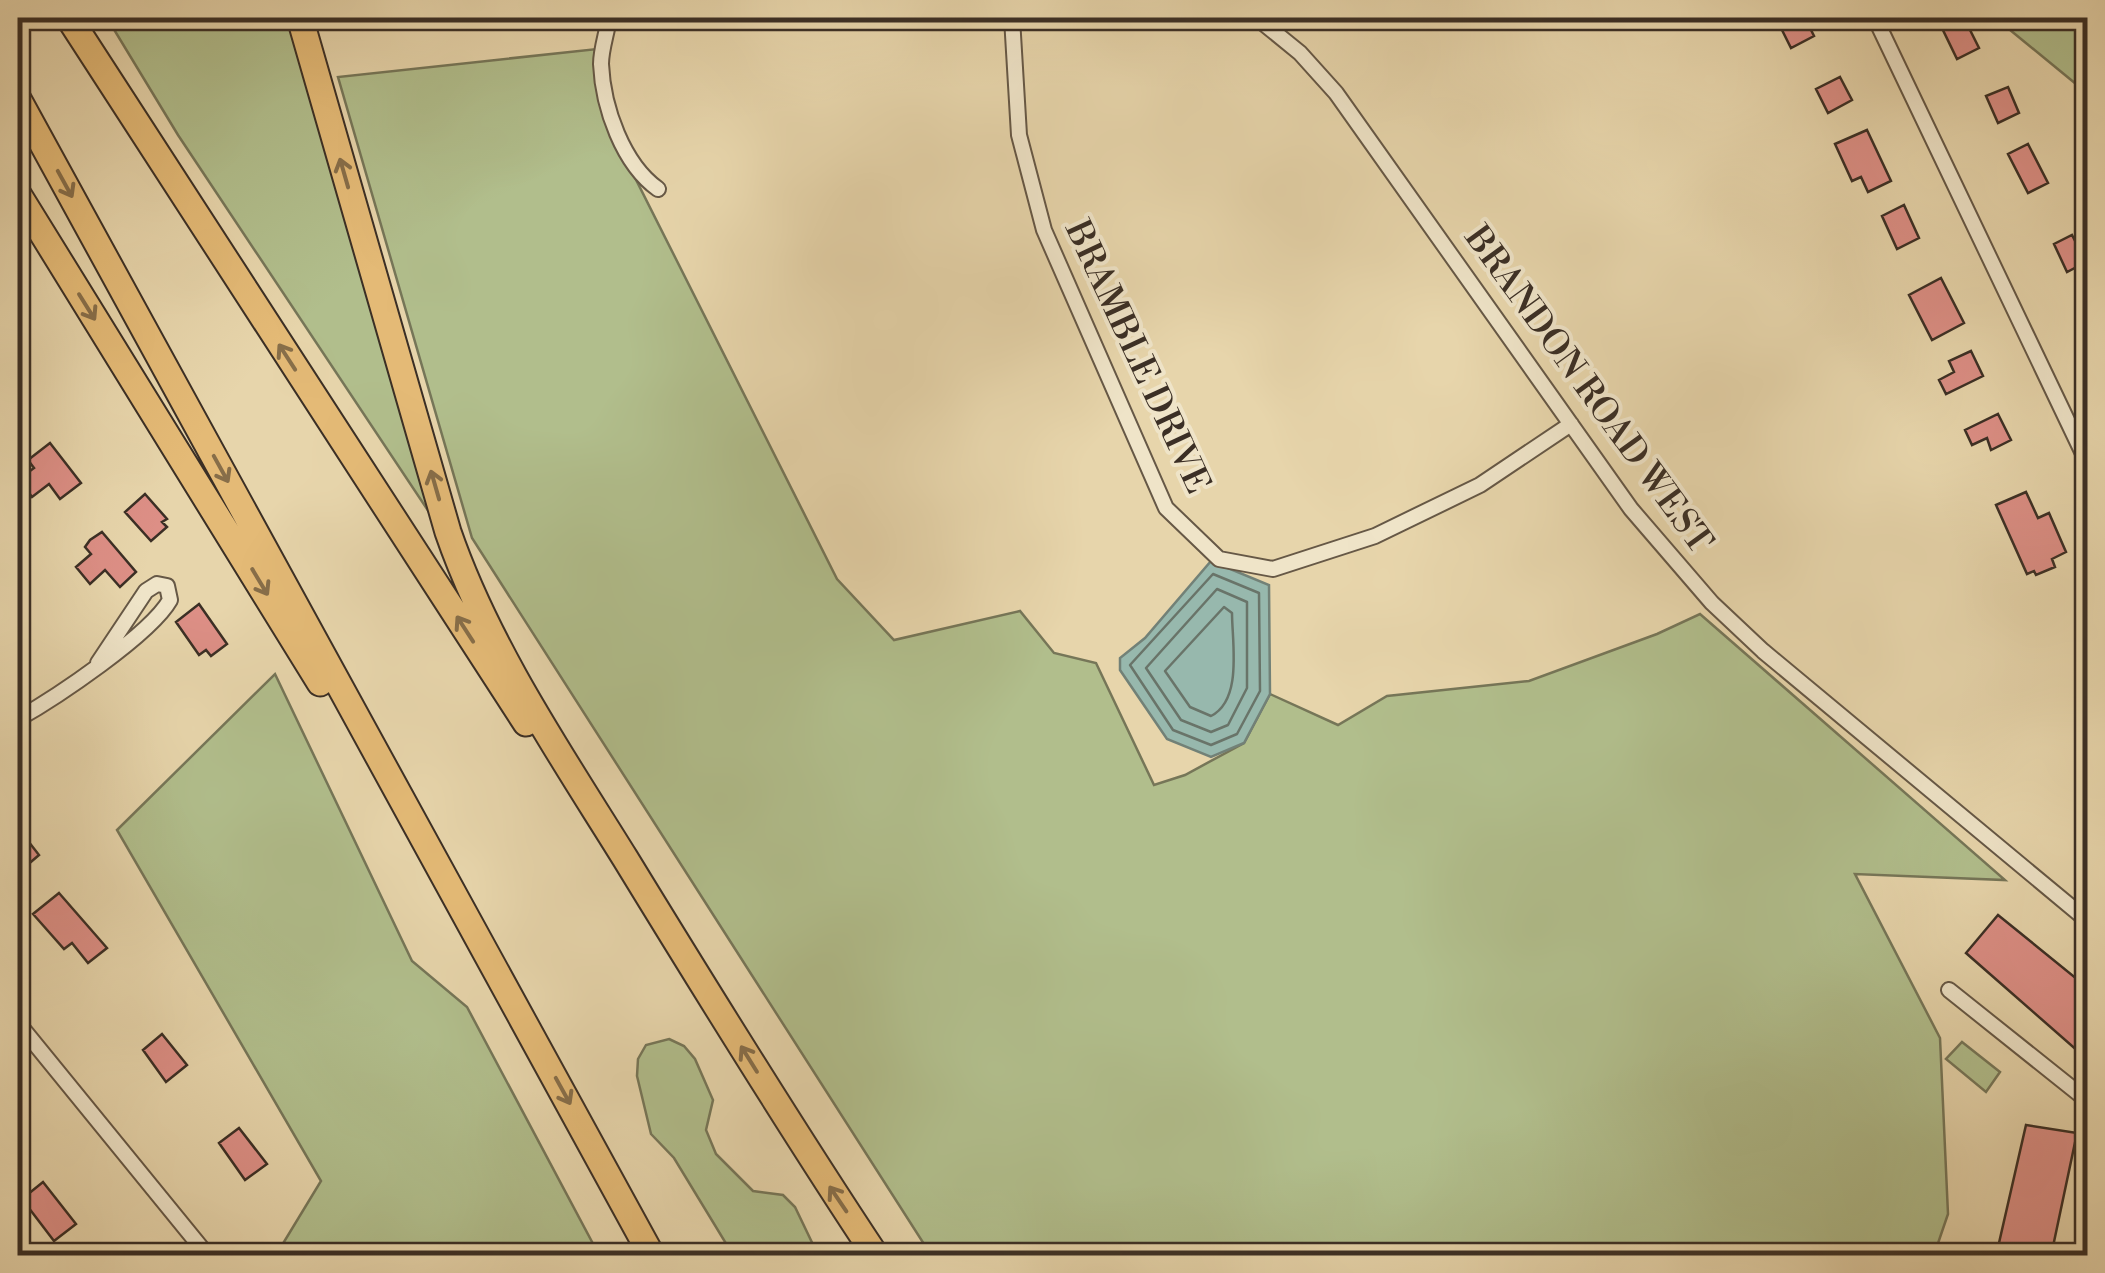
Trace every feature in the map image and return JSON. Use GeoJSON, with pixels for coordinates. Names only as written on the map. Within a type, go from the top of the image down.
{"type":"FeatureCollection","features":[{"type":"Feature","properties":{"kind":"highway"},"geometry":{"type":"LineString","coordinates":[[69,18],[547,754],[584,792]]}},
{"type":"Feature","properties":{"kind":"highway"},"geometry":{"type":"LineString","coordinates":[[300,18],[460,567],[479,608],[584,792],[800,1142],[876,1256]]}},
{"type":"Feature","properties":{"kind":"highway"},"geometry":{"type":"LineString","coordinates":[[18,99],[652,1256]]}},
{"type":"Feature","properties":{"kind":"highway"},"geometry":{"type":"LineString","coordinates":[[18,194],[252,570],[538,1044]]}},
{"type":"Feature","properties":{"kind":"street"},"geometry":{"type":"LineString","coordinates":[[609,18],[601,68],[608,104],[636,174],[658,189]]}},
{"type":"Feature","properties":{"kind":"street","name":"BRAMBLE DRIVE"},"geometry":{"type":"LineString","coordinates":[[1012,18],[1019,135],[1051,247],[1166,508],[1220,559],[1272,570],[1375,536],[1480,485],[1571,424]]}},
{"type":"Feature","properties":{"kind":"street","name":"BRANDON ROAD WEST"},"geometry":{"type":"LineString","coordinates":[[1258,18],[1300,53],[1336,93],[1631,510],[1712,602],[1763,651],[2088,921]]}},
{"type":"Feature","properties":{"kind":"street"},"geometry":{"type":"LineString","coordinates":[[1876,18],[2088,464]]}},
{"type":"Feature","properties":{"kind":"street"},"geometry":{"type":"LineString","coordinates":[[18,719],[98,664],[162,614],[171,596],[167,586],[158,584],[146,592],[98,664]]}},
{"type":"Feature","properties":{"kind":"street"},"geometry":{"type":"LineString","coordinates":[[1948,990],[2088,1100]]}},
{"type":"Feature","properties":{"kind":"street"},"geometry":{"type":"LineString","coordinates":[[18,1023],[208,1256]]}},
{"type":"Feature","properties":{"kind":"green space"},"geometry":{"type":"Polygon","coordinates":[[[107,18],[287,18],[431,515],[178,135],[107,18]]]}},
{"type":"Feature","properties":{"kind":"green space"},"geometry":{"type":"Polygon","coordinates":[[[2002,18],[2087,18],[2087,93],[2004,25],[2002,18]]]}},
{"type":"Feature","properties":{"kind":"green space"},"geometry":{"type":"Polygon","coordinates":[[[597,49],[610,128],[837,579],[894,640],[1020,611],[1054,653],[1096,663],[1154,785],[1185,775],[1244,743],[1270,694],[1338,725],[1387,696],[1529,681],[1700,614],[2005,880],[1855,874],[1940,1038],[1948,1214],[1934,1255],[931,1255],[472,538],[338,77],[597,49]]]}},
{"type":"Feature","properties":{"kind":"green space"},"geometry":{"type":"Polygon","coordinates":[[[275,674],[412,961],[467,1007],[599,1255],[276,1255],[321,1181],[117,830],[275,674]]]}},
{"type":"Feature","properties":{"kind":"green space"},"geometry":{"type":"Polygon","coordinates":[[[669,1039],[684,1046],[695,1059],[713,1100],[706,1130],[716,1154],[753,1191],[783,1195],[795,1207],[818,1255],[733,1255],[674,1158],[651,1134],[637,1076],[638,1059],[646,1045],[669,1039]]]}},
{"type":"Feature","properties":{"kind":"green space"},"geometry":{"type":"Polygon","coordinates":[[[1962,1042],[2000,1072],[1986,1092],[1946,1059],[1962,1042]]]}},
{"type":"Feature","properties":{"kind":"water"},"geometry":{"type":"Polygon","coordinates":[[[1211,561],[1269,585],[1270,694],[1244,743],[1211,757],[1167,739],[1120,670],[1120,658],[1145,638],[1211,561]]]}},
{"type":"Feature","properties":{"kind":"building"},"geometry":{"type":"Polygon","coordinates":[[[1776,18],[1805,18],[1814,36],[1791,48],[1776,18]]]}},
{"type":"Feature","properties":{"kind":"building"},"geometry":{"type":"Polygon","coordinates":[[[1964,18],[1979,48],[1957,59],[1941,26],[1964,18]]]}},
{"type":"Feature","properties":{"kind":"building"},"geometry":{"type":"Polygon","coordinates":[[[1840,77],[1852,100],[1828,113],[1816,89],[1840,77]]]}},
{"type":"Feature","properties":{"kind":"building"},"geometry":{"type":"Polygon","coordinates":[[[2008,87],[2019,113],[1998,123],[1986,96],[2008,87]]]}},
{"type":"Feature","properties":{"kind":"building"},"geometry":{"type":"Polygon","coordinates":[[[1867,130],[1891,181],[1868,192],[1861,177],[1852,181],[1835,144],[1867,130]]]}},
{"type":"Feature","properties":{"kind":"building"},"geometry":{"type":"Polygon","coordinates":[[[2028,144],[2048,183],[2028,193],[2008,154],[2028,144]]]}},
{"type":"Feature","properties":{"kind":"building"},"geometry":{"type":"Polygon","coordinates":[[[1904,205],[1919,238],[1897,249],[1882,216],[1904,205]]]}},
{"type":"Feature","properties":{"kind":"building"},"geometry":{"type":"Polygon","coordinates":[[[2072,235],[2086,262],[2067,272],[2054,244],[2072,235]]]}},
{"type":"Feature","properties":{"kind":"building"},"geometry":{"type":"Polygon","coordinates":[[[1941,278],[1964,323],[1932,340],[1909,295],[1941,278]]]}},
{"type":"Feature","properties":{"kind":"building"},"geometry":{"type":"Polygon","coordinates":[[[1971,351],[1983,376],[1946,394],[1939,380],[1954,372],[1949,361],[1971,351]]]}},
{"type":"Feature","properties":{"kind":"building"},"geometry":{"type":"Polygon","coordinates":[[[1998,414],[2011,440],[1991,450],[1987,438],[1972,445],[1965,430],[1998,414]]]}},
{"type":"Feature","properties":{"kind":"building"},"geometry":{"type":"Polygon","coordinates":[[[50,443],[81,483],[60,499],[49,484],[32,497],[19,479],[34,468],[28,460],[50,443]]]}},
{"type":"Feature","properties":{"kind":"building"},"geometry":{"type":"Polygon","coordinates":[[[2026,492],[2038,518],[2049,513],[2066,552],[2052,559],[2055,567],[2036,575],[2034,571],[2027,574],[1996,505],[2026,492]]]}},
{"type":"Feature","properties":{"kind":"building"},"geometry":{"type":"Polygon","coordinates":[[[145,494],[167,519],[162,522],[167,527],[151,541],[125,512],[145,494]]]}},
{"type":"Feature","properties":{"kind":"building"},"geometry":{"type":"Polygon","coordinates":[[[102,532],[136,572],[120,587],[105,570],[90,584],[76,567],[91,554],[85,547],[90,540],[102,532]]]}},
{"type":"Feature","properties":{"kind":"building"},"geometry":{"type":"Polygon","coordinates":[[[199,604],[227,644],[211,656],[206,650],[199,655],[176,622],[199,604]]]}},
{"type":"Feature","properties":{"kind":"building"},"geometry":{"type":"Polygon","coordinates":[[[18,828],[39,855],[18,873],[18,828]]]}},
{"type":"Feature","properties":{"kind":"building"},"geometry":{"type":"Polygon","coordinates":[[[59,893],[107,948],[88,963],[72,943],[64,949],[33,914],[59,893]]]}},
{"type":"Feature","properties":{"kind":"building"},"geometry":{"type":"Polygon","coordinates":[[[1998,915],[2088,988],[2088,1060],[1966,953],[1998,915]]]}},
{"type":"Feature","properties":{"kind":"building"},"geometry":{"type":"Polygon","coordinates":[[[162,1034],[187,1065],[166,1082],[143,1050],[162,1034]]]}},
{"type":"Feature","properties":{"kind":"building"},"geometry":{"type":"Polygon","coordinates":[[[2026,1125],[2077,1133],[2051,1256],[1996,1256],[2026,1125]]]}},
{"type":"Feature","properties":{"kind":"building"},"geometry":{"type":"Polygon","coordinates":[[[239,1128],[267,1164],[245,1180],[219,1143],[239,1128]]]}},
{"type":"Feature","properties":{"kind":"building"},"geometry":{"type":"Polygon","coordinates":[[[43,1182],[76,1224],[54,1241],[22,1199],[43,1182]]]}}]}
